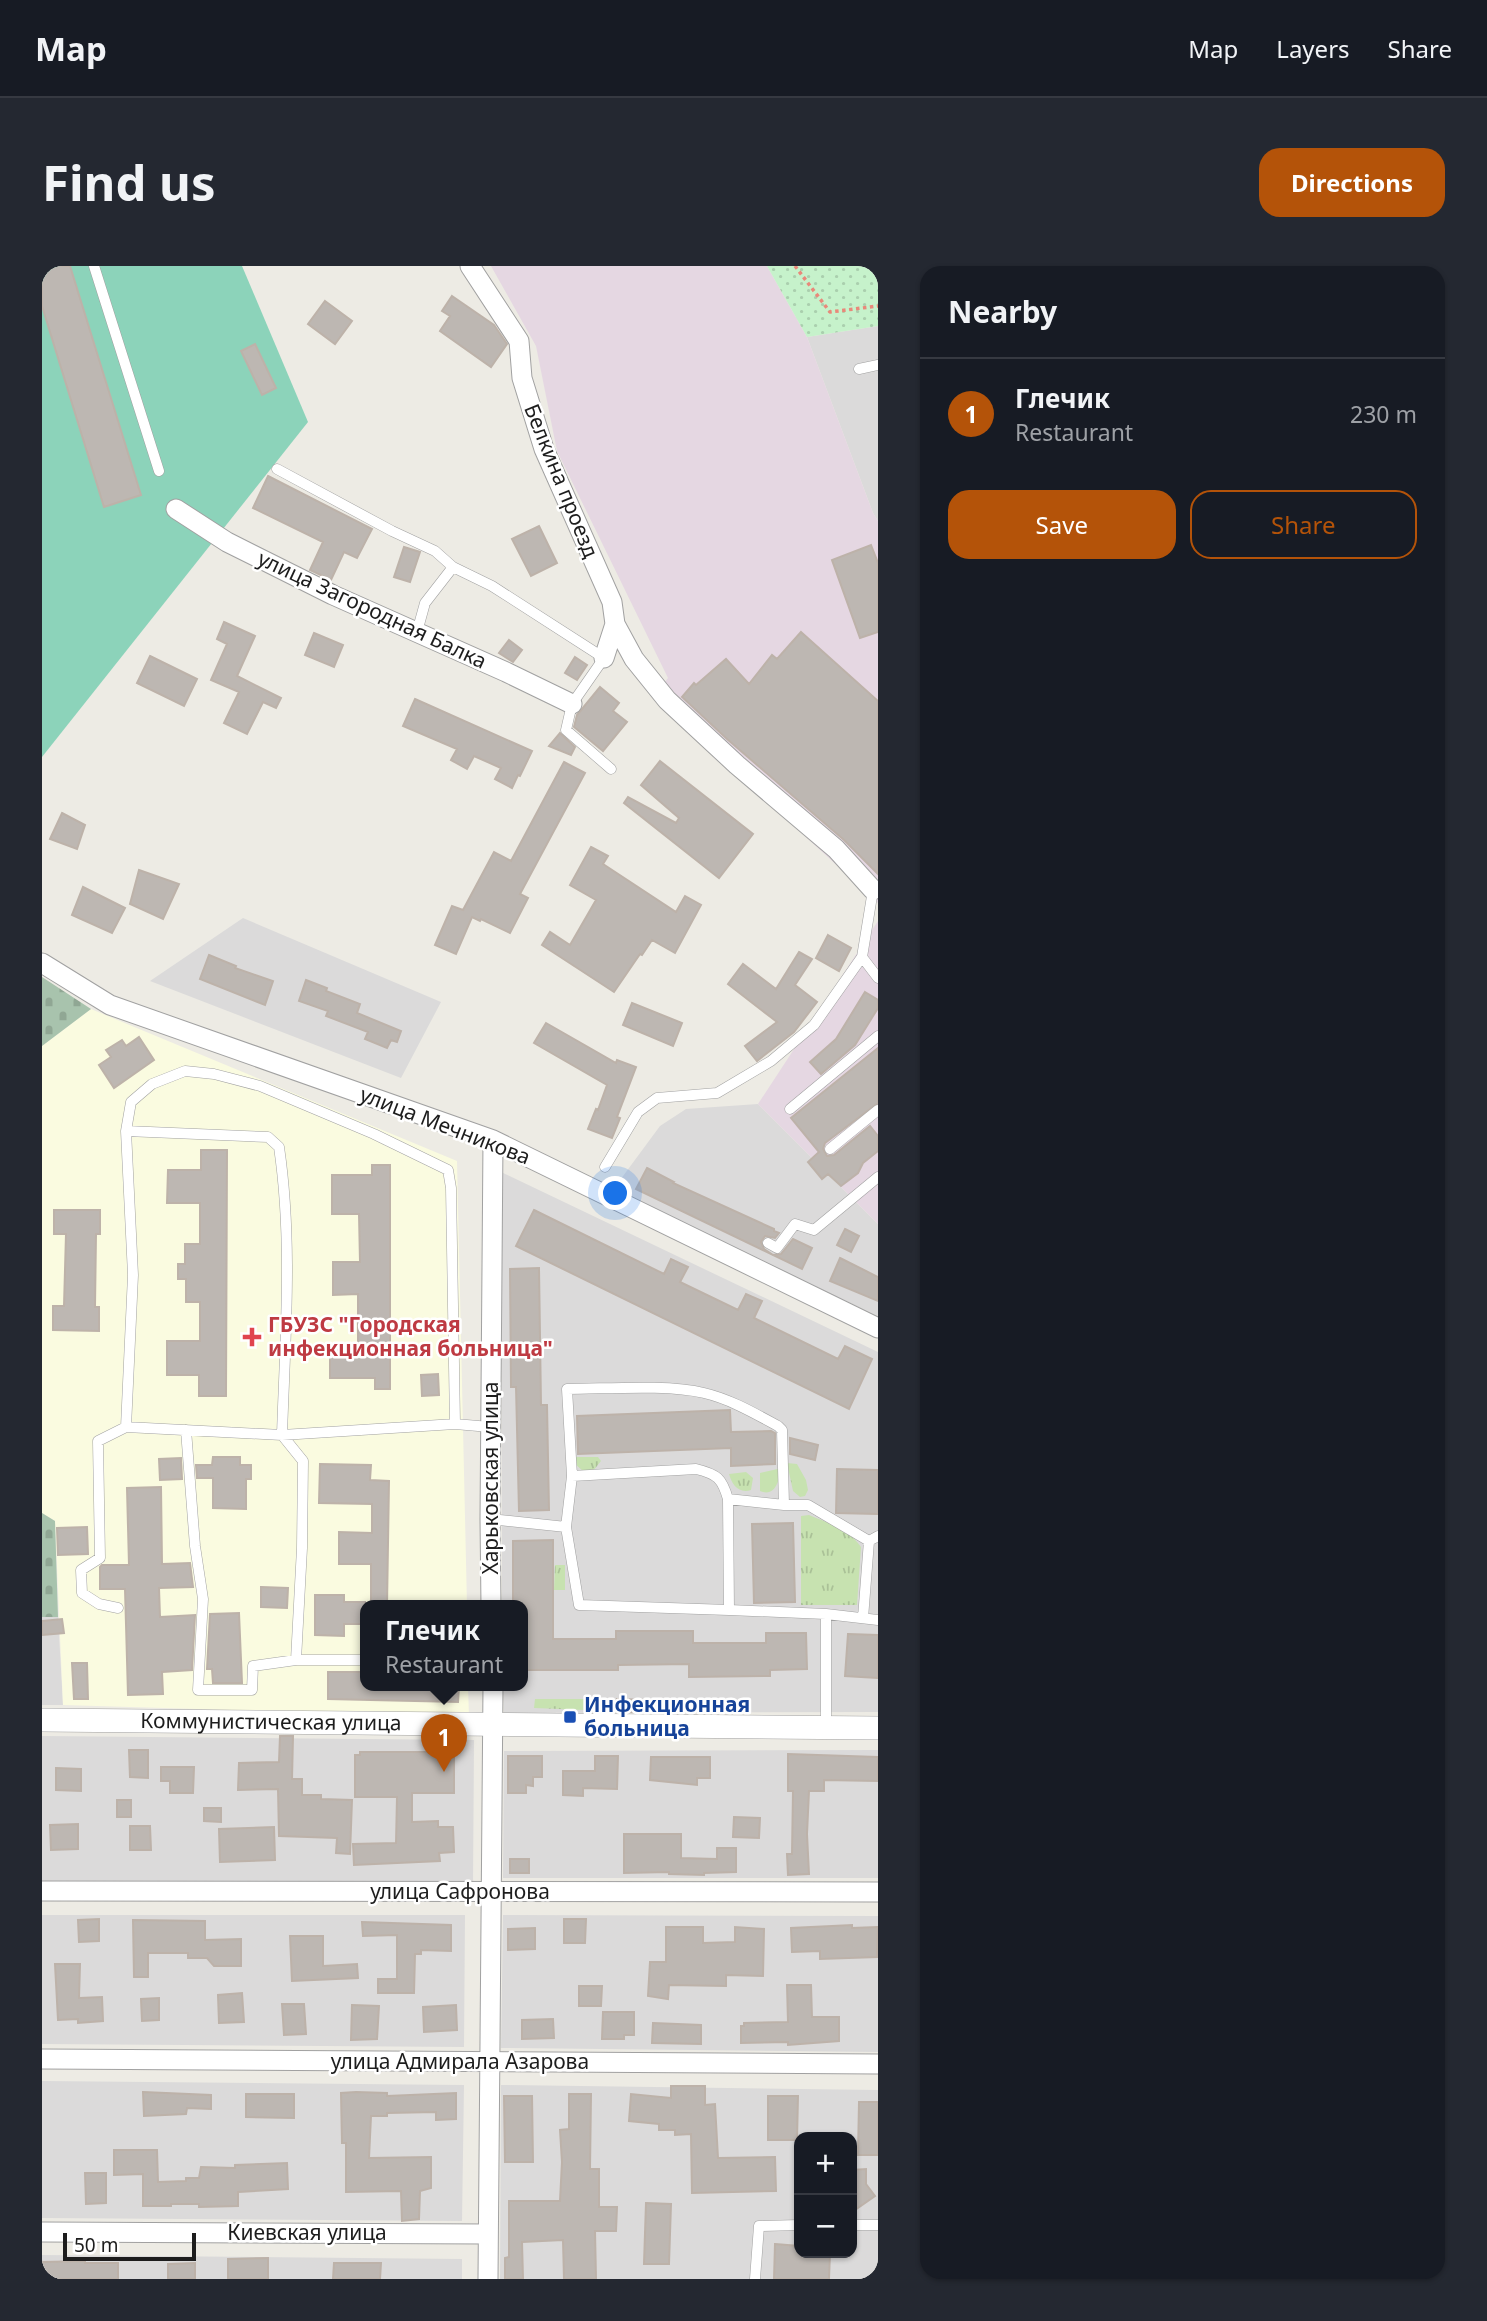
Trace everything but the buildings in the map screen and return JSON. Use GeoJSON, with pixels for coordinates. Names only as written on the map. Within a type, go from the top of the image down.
{"type":"FeatureCollection","features":[{"type":"Feature","properties":{"kind":"street","name":"Белкина проезд"},"geometry":{"type":"LineString","coordinates":[[470,266],[519,341],[522,378],[544,449],[612,601],[615,624],[634,659],[667,700],[737,765],[836,849],[875,892]]}},
{"type":"Feature","properties":{"kind":"street","name":"улица Загородная Балка"},"geometry":{"type":"LineString","coordinates":[[176,509],[227,542],[333,595],[572,704]]}},
{"type":"Feature","properties":{"kind":"street"},"geometry":{"type":"LineString","coordinates":[[604,659],[615,624]]}},
{"type":"Feature","properties":{"kind":"street","name":"улица Мечникова"},"geometry":{"type":"LineString","coordinates":[[42,963],[110,1005],[493,1140],[878,1328]]}},
{"type":"Feature","properties":{"kind":"street","name":"Харьковская улица"},"geometry":{"type":"LineString","coordinates":[[491,1600],[489,1519],[493,1140]]}},
{"type":"Feature","properties":{"kind":"street"},"geometry":{"type":"LineString","coordinates":[[488,2279],[493,1691]]}},
{"type":"Feature","properties":{"kind":"street","name":"Коммунистическая улица"},"geometry":{"type":"LineString","coordinates":[[42,1720],[878,1728]]}},
{"type":"Feature","properties":{"kind":"street","name":"улица Сафронова"},"geometry":{"type":"LineString","coordinates":[[42,1891],[878,1892]]}},
{"type":"Feature","properties":{"kind":"street","name":"улица Адмирала Азарова"},"geometry":{"type":"LineString","coordinates":[[42,2059],[878,2064]]}},
{"type":"Feature","properties":{"kind":"street","name":"Киевская улица"},"geometry":{"type":"LineString","coordinates":[[42,2232],[488,2234]]}},
{"type":"Feature","properties":{"kind":"lane"},"geometry":{"type":"LineString","coordinates":[[94,266],[159,471]]}},
{"type":"Feature","properties":{"kind":"lane"},"geometry":{"type":"LineString","coordinates":[[859,369],[878,365]]}},
{"type":"Feature","properties":{"kind":"lane"},"geometry":{"type":"LineString","coordinates":[[277,469],[435,551],[453,567],[492,586],[604,659],[572,704],[566,730],[611,769]]}},
{"type":"Feature","properties":{"kind":"lane"},"geometry":{"type":"LineString","coordinates":[[417,632],[425,603],[453,567]]}},
{"type":"Feature","properties":{"kind":"lane"},"geometry":{"type":"LineString","coordinates":[[605,1167],[638,1112],[657,1098],[717,1093],[771,1061],[814,1025],[862,957],[875,892]]}},
{"type":"Feature","properties":{"kind":"lane"},"geometry":{"type":"LineString","coordinates":[[862,957],[878,978]]}},
{"type":"Feature","properties":{"kind":"lane"},"geometry":{"type":"LineString","coordinates":[[790,1109],[878,1036]]}},
{"type":"Feature","properties":{"kind":"lane"},"geometry":{"type":"LineString","coordinates":[[127,1427],[133,1275],[126,1131],[131,1102],[152,1084],[184,1071],[214,1074],[260,1086],[448,1170],[451,1188],[455,1424]]}},
{"type":"Feature","properties":{"kind":"lane"},"geometry":{"type":"LineString","coordinates":[[830,1149],[878,1110]]}},
{"type":"Feature","properties":{"kind":"lane"},"geometry":{"type":"LineString","coordinates":[[126,1131],[268,1137],[279,1147],[283,1171],[287,1277],[282,1435],[303,1461],[296,1660]]}},
{"type":"Feature","properties":{"kind":"lane"},"geometry":{"type":"LineString","coordinates":[[768,1243],[777,1248],[795,1224],[814,1230],[878,1177]]}},
{"type":"Feature","properties":{"kind":"lane"},"geometry":{"type":"LineString","coordinates":[[784,1505],[782,1430],[778,1426],[733,1402],[702,1392],[667,1389],[567,1389],[572,1476],[566,1527],[579,1605],[826,1614],[878,1620]]}},
{"type":"Feature","properties":{"kind":"lane"},"geometry":{"type":"LineString","coordinates":[[118,1608],[99,1604],[82,1593],[81,1570],[100,1558],[99,1441],[127,1427],[282,1435],[455,1424],[490,1427]]}},
{"type":"Feature","properties":{"kind":"lane"},"geometry":{"type":"LineString","coordinates":[[186,1430],[195,1546],[203,1599],[198,1690],[252,1690],[253,1666],[296,1660],[360,1660]]}},
{"type":"Feature","properties":{"kind":"lane"},"geometry":{"type":"LineString","coordinates":[[572,1476],[696,1469],[714,1473],[724,1486],[728,1499],[729,1610]]}},
{"type":"Feature","properties":{"kind":"lane"},"geometry":{"type":"LineString","coordinates":[[728,1499],[808,1505],[873,1539],[863,1618]]}},
{"type":"Feature","properties":{"kind":"lane"},"geometry":{"type":"LineString","coordinates":[[489,1519],[566,1527]]}},
{"type":"Feature","properties":{"kind":"lane"},"geometry":{"type":"LineString","coordinates":[[826,1614],[826,1728]]}},
{"type":"Feature","properties":{"kind":"lane"},"geometry":{"type":"LineString","coordinates":[[755,2279],[759,2226],[794,2225]]}},
{"type":"Feature","properties":{"kind":"lane"},"geometry":{"type":"LineString","coordinates":[[857,2225],[878,2225]]}},
{"type":"Feature","properties":{"kind":"path"},"geometry":{"type":"LineString","coordinates":[[795,266],[830,312],[878,306]]}},
{"type":"Feature","properties":{"kind":"shaded area"},"geometry":{"type":"Polygon","coordinates":[[[491,266],[767,266],[807,337],[878,521],[878,903],[662,705],[655,694],[668,678],[557,451],[536,346],[491,266]]]}},
{"type":"Feature","properties":{"kind":"shaded area"},"geometry":{"type":"Polygon","coordinates":[[[878,326],[878,521],[807,337],[878,326]]]}},
{"type":"Feature","properties":{"kind":"shaded area"},"geometry":{"type":"Polygon","coordinates":[[[243,918],[441,1002],[401,1078],[150,981],[243,918]]]}},
{"type":"Feature","properties":{"kind":"shaded area"},"geometry":{"type":"Polygon","coordinates":[[[878,921],[878,1224],[758,1104],[878,921]]]}},
{"type":"Feature","properties":{"kind":"shaded area","name":"ГБУЗС \"Городская инфекционная больница\""},"geometry":{"type":"Polygon","coordinates":[[[91,1009],[457,1161],[467,1600],[360,1600],[360,1691],[468,1691],[469,1717],[63,1705],[55,1521],[42,1513],[42,1046],[91,1009]]]}},
{"type":"Feature","properties":{"kind":"shaded area"},"geometry":{"type":"Polygon","coordinates":[[[758,1104],[878,1224],[878,1316],[612,1191],[660,1126],[686,1109],[758,1104]]]}},
{"type":"Feature","properties":{"kind":"shaded area"},"geometry":{"type":"Polygon","coordinates":[[[501,1172],[878,1352],[878,1712],[504,1713],[503,1691],[528,1691],[528,1600],[502,1600],[501,1172]]]}},
{"type":"Feature","properties":{"kind":"shaded area"},"geometry":{"type":"Polygon","coordinates":[[[42,1617],[58,1617],[63,1705],[42,1705],[42,1617]]]}},
{"type":"Feature","properties":{"kind":"shaded area"},"geometry":{"type":"Polygon","coordinates":[[[42,1736],[474,1740],[473,1886],[42,1885],[42,1736]]]}},
{"type":"Feature","properties":{"kind":"shaded area"},"geometry":{"type":"Polygon","coordinates":[[[878,1750],[878,1878],[503,1878],[504,1751],[878,1750]]]}},
{"type":"Feature","properties":{"kind":"shaded area"},"geometry":{"type":"Polygon","coordinates":[[[42,1915],[465,1915],[464,2047],[42,2044],[42,1915]]]}},
{"type":"Feature","properties":{"kind":"shaded area"},"geometry":{"type":"Polygon","coordinates":[[[503,1915],[878,1916],[878,2052],[501,2048],[503,1915]]]}},
{"type":"Feature","properties":{"kind":"shaded area"},"geometry":{"type":"Polygon","coordinates":[[[42,2081],[464,2085],[462,2221],[42,2218],[42,2081]]]}},
{"type":"Feature","properties":{"kind":"shaded area"},"geometry":{"type":"Polygon","coordinates":[[[501,2085],[878,2090],[878,2279],[500,2279],[501,2085]]]}},
{"type":"Feature","properties":{"kind":"shaded area"},"geometry":{"type":"Polygon","coordinates":[[[42,2255],[462,2259],[462,2279],[42,2279],[42,2255]]]}},
{"type":"Feature","properties":{"kind":"green space"},"geometry":{"type":"Polygon","coordinates":[[[42,266],[242,266],[308,422],[42,757],[42,266]]]}},
{"type":"Feature","properties":{"kind":"green space"},"geometry":{"type":"Polygon","coordinates":[[[767,266],[878,266],[878,326],[807,337],[767,266]]]}},
{"type":"Feature","properties":{"kind":"green space"},"geometry":{"type":"Polygon","coordinates":[[[42,977],[91,1009],[42,1046],[42,977]]]}},
{"type":"Feature","properties":{"kind":"green space"},"geometry":{"type":"Polygon","coordinates":[[[575,1457],[598,1457],[601,1461],[593,1471],[584,1472],[574,1463],[575,1457]]]}},
{"type":"Feature","properties":{"kind":"green space"},"geometry":{"type":"Polygon","coordinates":[[[787,1463],[797,1464],[806,1480],[808,1490],[805,1496],[800,1497],[793,1491],[787,1463]]]}},
{"type":"Feature","properties":{"kind":"green space"},"geometry":{"type":"Polygon","coordinates":[[[782,1468],[773,1490],[760,1491],[760,1473],[782,1468]]]}},
{"type":"Feature","properties":{"kind":"green space"},"geometry":{"type":"Polygon","coordinates":[[[746,1472],[753,1478],[751,1490],[743,1491],[734,1485],[729,1474],[746,1472]]]}},
{"type":"Feature","properties":{"kind":"green space"},"geometry":{"type":"Polygon","coordinates":[[[42,1513],[55,1521],[58,1617],[42,1617],[42,1513]]]}},
{"type":"Feature","properties":{"kind":"green space"},"geometry":{"type":"Polygon","coordinates":[[[809,1515],[844,1531],[861,1547],[857,1605],[801,1605],[801,1516],[809,1515]]]}},
{"type":"Feature","properties":{"kind":"green space"},"geometry":{"type":"Polygon","coordinates":[[[555,1565],[565,1565],[565,1590],[554,1590],[555,1565]]]}},
{"type":"Feature","properties":{"kind":"green space"},"geometry":{"type":"Polygon","coordinates":[[[535,1699],[609,1699],[609,1711],[534,1708],[535,1699]]]}},
{"type":"Feature","properties":{"kind":"place","name":"ГБУЗС \"Городская инфекционная больница\""},"geometry":{"type":"Point","coordinates":[252,1337]}},
{"type":"Feature","properties":{"kind":"place","name":"Инфекционная больница"},"geometry":{"type":"Point","coordinates":[570,1717]}},
{"type":"Feature","properties":{"kind":"place","name":"Глечик"},"geometry":{"type":"Point","coordinates":[444,1772]}}]}
